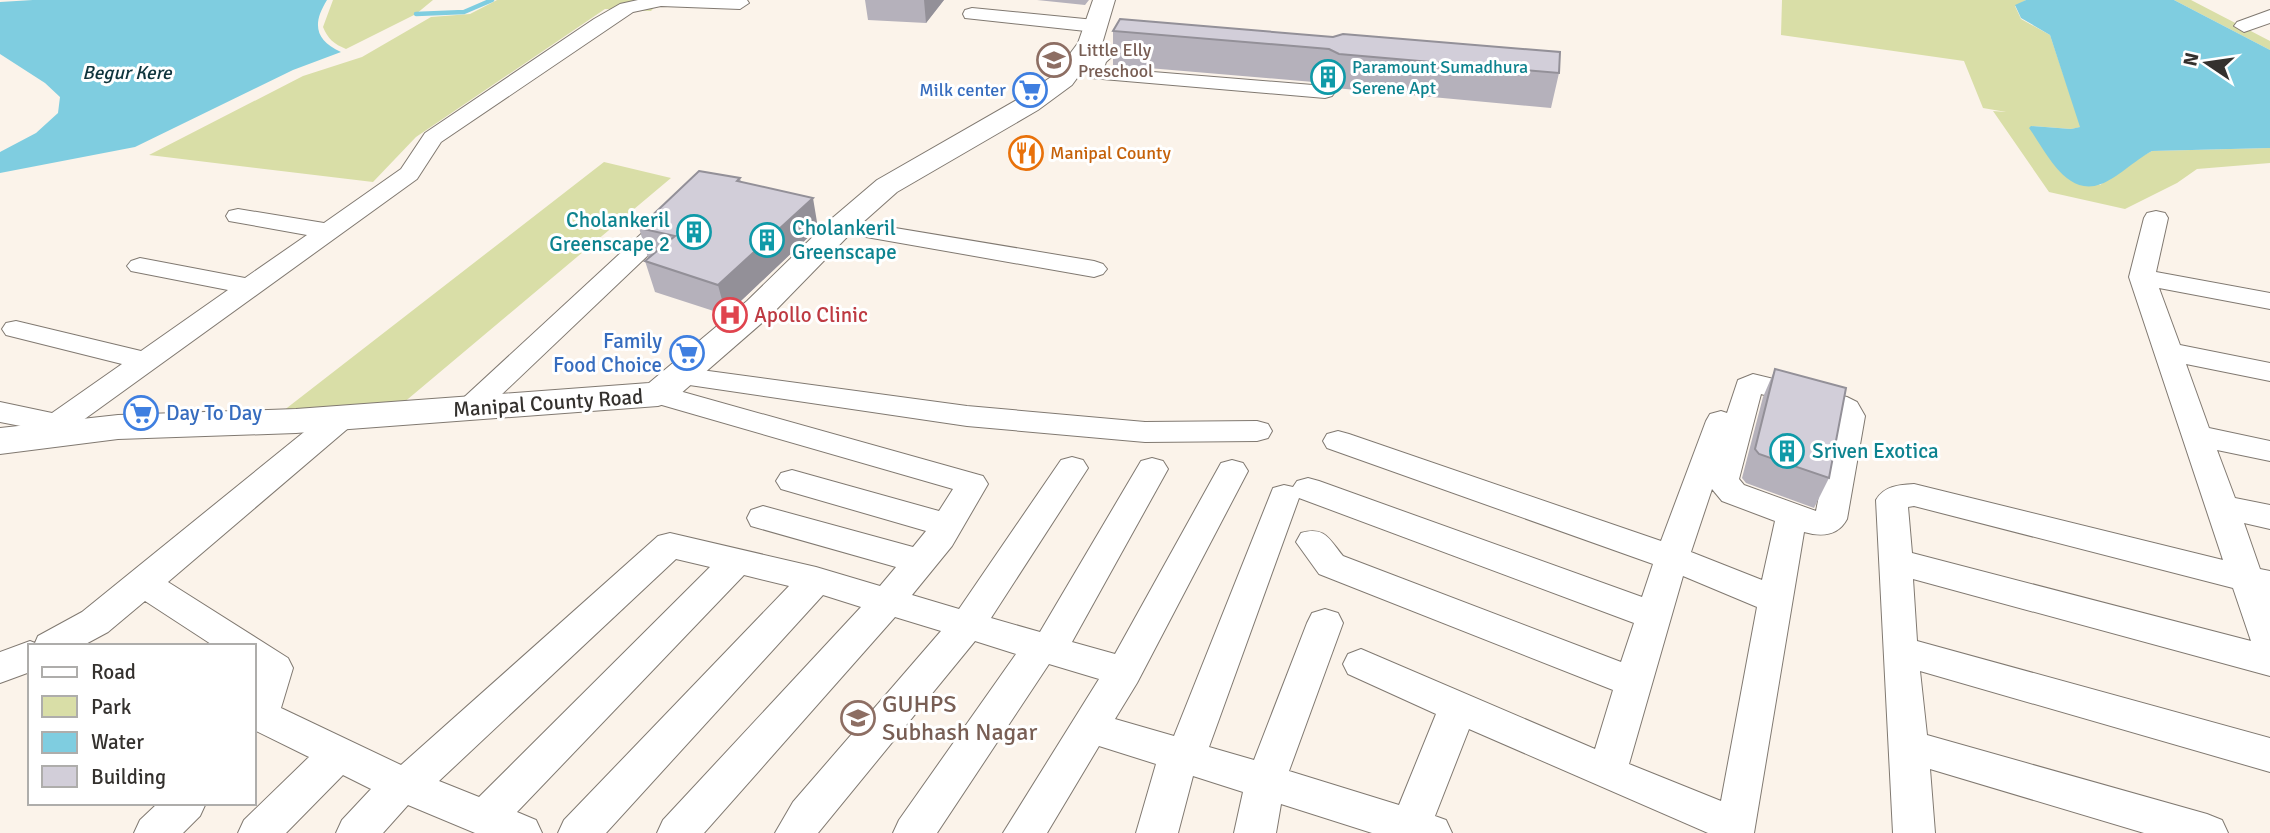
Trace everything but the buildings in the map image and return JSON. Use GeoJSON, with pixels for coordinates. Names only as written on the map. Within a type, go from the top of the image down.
{"type":"FeatureCollection","features":[{"type":"Feature","properties":{"kind":"main road"},"geometry":{"type":"LineString","coordinates":[[668,385],[759,308],[841,226],[887,186],[1029,104],[1063,80],[1104,34]]}},
{"type":"Feature","properties":{"kind":"main road","name":"Manipal County Road"},"geometry":{"type":"LineString","coordinates":[[0,441],[48,430],[341,418],[470,408],[668,385]]}},
{"type":"Feature","properties":{"kind":"street"},"geometry":{"type":"LineString","coordinates":[[655,0],[738,5]]}},
{"type":"Feature","properties":{"kind":"street"},"geometry":{"type":"LineString","coordinates":[[0,412],[48,430],[409,174],[433,138],[601,23],[627,8],[662,0]]}},
{"type":"Feature","properties":{"kind":"street"},"geometry":{"type":"LineString","coordinates":[[972,14],[1104,34],[1098,58],[1092,68],[1098,74],[1325,92]]}},
{"type":"Feature","properties":{"kind":"street"},"geometry":{"type":"LineString","coordinates":[[2244,26],[2270,16]]}},
{"type":"Feature","properties":{"kind":"street"},"geometry":{"type":"LineString","coordinates":[[470,408],[689,202]]}},
{"type":"Feature","properties":{"kind":"street"},"geometry":{"type":"LineString","coordinates":[[238,216],[330,231]]}},
{"type":"Feature","properties":{"kind":"street"},"geometry":{"type":"LineString","coordinates":[[2156,218],[2144,282],[2221,506],[2258,581],[2270,645]]}},
{"type":"Feature","properties":{"kind":"street"},"geometry":{"type":"LineString","coordinates":[[841,226],[1094,269]]}},
{"type":"Feature","properties":{"kind":"street"},"geometry":{"type":"LineString","coordinates":[[140,266],[251,287]]}},
{"type":"Feature","properties":{"kind":"street"},"geometry":{"type":"LineString","coordinates":[[2144,282],[2270,301]]}},
{"type":"Feature","properties":{"kind":"street"},"geometry":{"type":"LineString","coordinates":[[2144,282],[2270,310]]}},
{"type":"Feature","properties":{"kind":"street"},"geometry":{"type":"LineString","coordinates":[[16,329],[146,361]]}},
{"type":"Feature","properties":{"kind":"street"},"geometry":{"type":"LineString","coordinates":[[2166,351],[2270,372]]}},
{"type":"Feature","properties":{"kind":"street"},"geometry":{"type":"LineString","coordinates":[[1607,773],[1673,558],[1727,429],[1748,387],[1753,383],[1836,404],[1847,410],[1850,416],[1831,519],[1826,523],[1815,523],[1732,494],[1723,481],[1727,429]]}},
{"type":"Feature","properties":{"kind":"street"},"geometry":{"type":"LineString","coordinates":[[668,385],[1145,432],[1258,431]]}},
{"type":"Feature","properties":{"kind":"street"},"geometry":{"type":"LineString","coordinates":[[668,385],[972,484],[947,524],[887,602],[678,833]]}},
{"type":"Feature","properties":{"kind":"street"},"geometry":{"type":"LineString","coordinates":[[55,644],[95,622],[341,418]]}},
{"type":"Feature","properties":{"kind":"street"},"geometry":{"type":"LineString","coordinates":[[2196,435],[2270,451]]}},
{"type":"Feature","properties":{"kind":"street"},"geometry":{"type":"LineString","coordinates":[[1338,441],[1673,558],[1776,600]]}},
{"type":"Feature","properties":{"kind":"street"},"geometry":{"type":"LineString","coordinates":[[796,833],[807,815],[967,626],[1072,468]]}},
{"type":"Feature","properties":{"kind":"street"},"geometry":{"type":"LineString","coordinates":[[914,833],[1046,648],[1152,469]]}},
{"type":"Feature","properties":{"kind":"street"},"geometry":{"type":"LineString","coordinates":[[1024,833],[1124,673],[1232,471]]}},
{"type":"Feature","properties":{"kind":"street"},"geometry":{"type":"LineString","coordinates":[[792,481],[947,524]]}},
{"type":"Feature","properties":{"kind":"street"},"geometry":{"type":"LineString","coordinates":[[1157,833],[1183,755],[1296,492],[1654,615]]}},
{"type":"Feature","properties":{"kind":"street"},"geometry":{"type":"LineString","coordinates":[[1914,833],[1892,500],[1906,495],[2258,581]]}},
{"type":"Feature","properties":{"kind":"street"},"geometry":{"type":"LineString","coordinates":[[2221,506],[2270,517]]}},
{"type":"Feature","properties":{"kind":"street"},"geometry":{"type":"LineString","coordinates":[[763,517],[920,561]]}},
{"type":"Feature","properties":{"kind":"street"},"geometry":{"type":"LineString","coordinates":[[1361,664],[1607,773],[1737,826],[1789,525]]}},
{"type":"Feature","properties":{"kind":"street"},"geometry":{"type":"LineString","coordinates":[[1313,542],[1331,565],[1634,682]]}},
{"type":"Feature","properties":{"kind":"street"},"geometry":{"type":"LineString","coordinates":[[357,833],[404,785],[670,545],[816,580],[1124,673]]}},
{"type":"Feature","properties":{"kind":"street"},"geometry":{"type":"LineString","coordinates":[[474,822],[736,562]]}},
{"type":"Feature","properties":{"kind":"street"},"geometry":{"type":"LineString","coordinates":[[1896,562],[2270,661]]}},
{"type":"Feature","properties":{"kind":"street"},"geometry":{"type":"LineString","coordinates":[[579,833],[816,580]]}},
{"type":"Feature","properties":{"kind":"street"},"geometry":{"type":"LineString","coordinates":[[143,583],[240,644]]}},
{"type":"Feature","properties":{"kind":"street"},"geometry":{"type":"LineString","coordinates":[[1255,833],[1265,782],[1325,623]]}},
{"type":"Feature","properties":{"kind":"street"},"geometry":{"type":"LineString","coordinates":[[1900,651],[2270,755]]}},
{"type":"Feature","properties":{"kind":"street"},"geometry":{"type":"LineString","coordinates":[[256,654],[275,668],[260,715],[263,729],[339,753],[474,822],[521,833]]}},
{"type":"Feature","properties":{"kind":"street"},"geometry":{"type":"LineString","coordinates":[[0,667],[28,657]]}},
{"type":"Feature","properties":{"kind":"street"},"geometry":{"type":"LineString","coordinates":[[1090,727],[1265,782],[1366,823],[1421,829],[1458,708]]}},
{"type":"Feature","properties":{"kind":"street"},"geometry":{"type":"LineString","coordinates":[[1909,746],[2207,833]]}},
{"type":"Feature","properties":{"kind":"street"},"geometry":{"type":"LineString","coordinates":[[259,833],[339,753]]}},
{"type":"Feature","properties":{"kind":"street"},"geometry":{"type":"LineString","coordinates":[[155,833],[184,805]]}},
{"type":"Feature","properties":{"kind":"green space"},"geometry":{"type":"Polygon","coordinates":[[[333,0],[433,0],[416,14],[346,49],[332,41],[323,27],[333,0]]]}},
{"type":"Feature","properties":{"kind":"green space"},"geometry":{"type":"Polygon","coordinates":[[[497,0],[661,0],[651,11],[605,9],[416,137],[373,182],[149,155],[303,76],[362,57],[431,17],[470,14],[497,0]]]}},
{"type":"Feature","properties":{"kind":"green space"},"geometry":{"type":"Polygon","coordinates":[[[1782,0],[2026,0],[2015,6],[2021,19],[2050,35],[2081,127],[2071,129],[2031,126],[2100,185],[2152,151],[2270,148],[2270,163],[2197,169],[2177,183],[2125,209],[2049,192],[1993,111],[2006,112],[1983,108],[1964,61],[1781,35],[1782,0]]]}},
{"type":"Feature","properties":{"kind":"green space"},"geometry":{"type":"Polygon","coordinates":[[[2174,0],[2191,0],[2270,41],[2270,50],[2174,0]]]}},
{"type":"Feature","properties":{"kind":"green space"},"geometry":{"type":"Polygon","coordinates":[[[604,162],[671,178],[402,404],[283,411],[604,162]]]}},
{"type":"Feature","properties":{"kind":"water","name":"Begur Kere"},"geometry":{"type":"Polygon","coordinates":[[[327,0],[319,17],[319,30],[326,42],[341,52],[293,70],[135,147],[0,173],[0,152],[36,133],[58,113],[60,97],[45,83],[0,54],[0,2],[327,0]]]}},
{"type":"Feature","properties":{"kind":"water"},"geometry":{"type":"Polygon","coordinates":[[[2026,0],[2174,0],[2270,50],[2270,148],[2152,151],[2101,184],[2089,187],[2067,178],[2029,128],[2080,127],[2050,35],[2021,18],[2015,5],[2026,0]]]}},
{"type":"Feature","properties":{"kind":"waterway"},"geometry":{"type":"LineString","coordinates":[[416,14],[464,12],[492,0]]}},
{"type":"Feature","properties":{"kind":"place","name":"Little Elly Preschool"},"geometry":{"type":"Point","coordinates":[1054,60]}},
{"type":"Feature","properties":{"kind":"place","name":"Paramount Sumadhura Serene Apt"},"geometry":{"type":"Point","coordinates":[1328,77]}},
{"type":"Feature","properties":{"kind":"place","name":"Milk center"},"geometry":{"type":"Point","coordinates":[1030,90]}},
{"type":"Feature","properties":{"kind":"place","name":"Manipal County"},"geometry":{"type":"Point","coordinates":[1026,153]}},
{"type":"Feature","properties":{"kind":"place","name":"Cholankeril Greenscape 2"},"geometry":{"type":"Point","coordinates":[694,232]}},
{"type":"Feature","properties":{"kind":"place","name":"Cholankeril Greenscape"},"geometry":{"type":"Point","coordinates":[767,240]}},
{"type":"Feature","properties":{"kind":"place","name":"Apollo Clinic"},"geometry":{"type":"Point","coordinates":[730,315]}},
{"type":"Feature","properties":{"kind":"place","name":"Family Food Choice"},"geometry":{"type":"Point","coordinates":[687,353]}},
{"type":"Feature","properties":{"kind":"place","name":"Day To Day"},"geometry":{"type":"Point","coordinates":[141,413]}},
{"type":"Feature","properties":{"kind":"place","name":"Sriven Exotica"},"geometry":{"type":"Point","coordinates":[1787,451]}},
{"type":"Feature","properties":{"kind":"place","name":"GUHPS Subhash Nagar"},"geometry":{"type":"Point","coordinates":[858,718]}}]}
